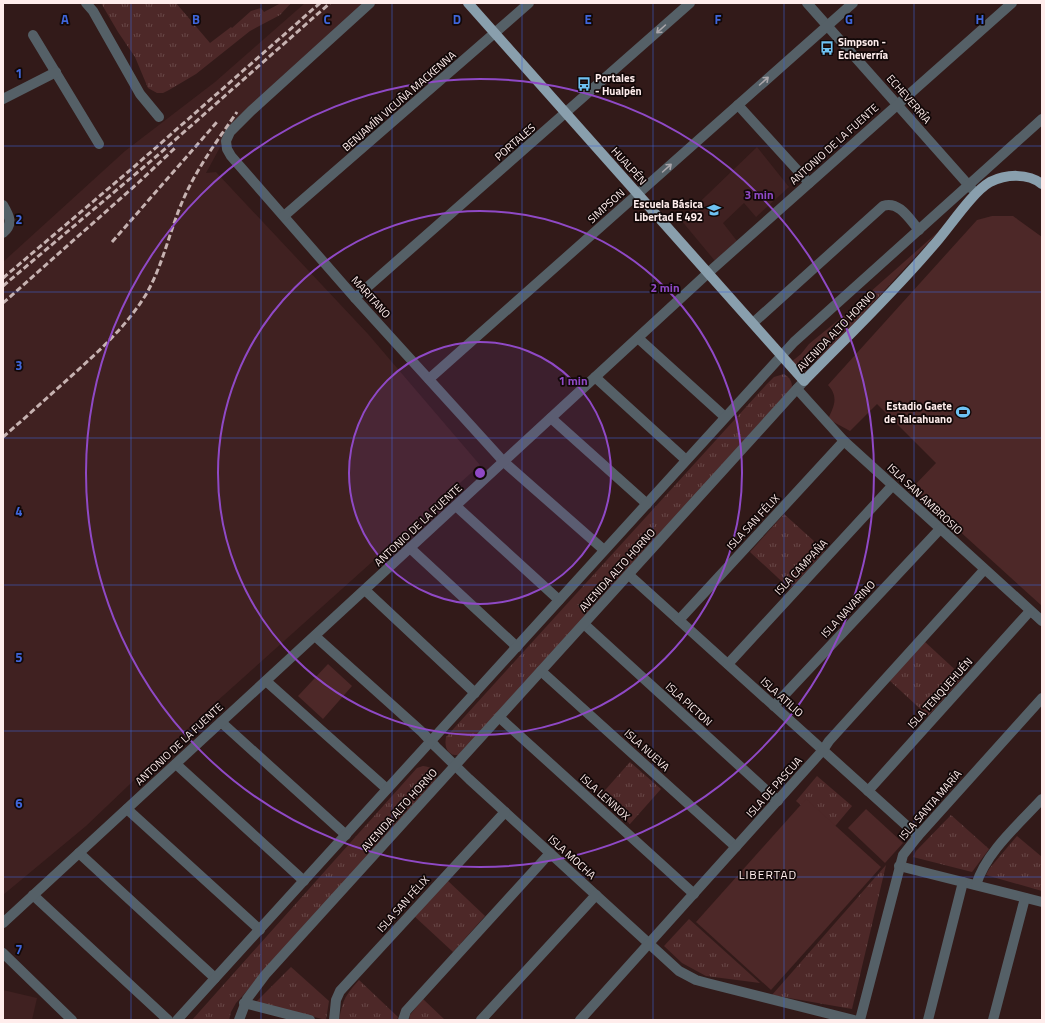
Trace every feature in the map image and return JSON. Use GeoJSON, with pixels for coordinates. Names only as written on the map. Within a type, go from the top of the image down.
{"type":"FeatureCollection","features":[{"type":"Feature","properties":{"kind":"main road","name":"HUALPÉN"},"geometry":{"type":"LineString","coordinates":[[468,3],[804,381]]}},
{"type":"Feature","properties":{"kind":"main road","name":"AVENIDA ALTO HORNO"},"geometry":{"type":"LineString","coordinates":[[804,381],[931,248],[976,193],[991,182],[1006,177],[1023,176],[1041,182]]}},
{"type":"Feature","properties":{"kind":"street"},"geometry":{"type":"LineString","coordinates":[[86,3],[93,11],[140,94],[159,117]]}},
{"type":"Feature","properties":{"kind":"street","name":"MARITANO"},"geometry":{"type":"LineString","coordinates":[[370,3],[250,111],[228,134],[226,137],[226,145],[231,156],[355,298],[504,462]]}},
{"type":"Feature","properties":{"kind":"street","name":"BENJAMÍN VICUÑA MACKENNA"},"geometry":{"type":"LineString","coordinates":[[284,216],[529,3]]}},
{"type":"Feature","properties":{"kind":"street","name":"PORTALES"},"geometry":{"type":"LineString","coordinates":[[355,298],[690,3]]}},
{"type":"Feature","properties":{"kind":"street","name":"ECHEVERRÍA"},"geometry":{"type":"LineString","coordinates":[[807,3],[976,193]]}},
{"type":"Feature","properties":{"kind":"street","name":"SIMPSON"},"geometry":{"type":"LineString","coordinates":[[429,379],[853,3]]}},
{"type":"Feature","properties":{"kind":"street","name":"ANTONIO DE LA FUENTE"},"geometry":{"type":"LineString","coordinates":[[3,923],[708,273],[1012,3]]}},
{"type":"Feature","properties":{"kind":"street"},"geometry":{"type":"LineString","coordinates":[[33,35],[99,144]]}},
{"type":"Feature","properties":{"kind":"street"},"geometry":{"type":"LineString","coordinates":[[3,100],[56,72]]}},
{"type":"Feature","properties":{"kind":"street"},"geometry":{"type":"LineString","coordinates":[[738,105],[810,183]]}},
{"type":"Feature","properties":{"kind":"street","name":"AVENIDA ALTO HORNO"},"geometry":{"type":"LineString","coordinates":[[177,1020],[794,342],[1042,119]]}},
{"type":"Feature","properties":{"kind":"street"},"geometry":{"type":"LineString","coordinates":[[753,323],[883,206],[890,204],[897,206],[919,230]]}},
{"type":"Feature","properties":{"kind":"street"},"geometry":{"type":"LineString","coordinates":[[3,205],[10,217],[6,230]]}},
{"type":"Feature","properties":{"kind":"street"},"geometry":{"type":"LineString","coordinates":[[638,338],[725,417]]}},
{"type":"Feature","properties":{"kind":"street"},"geometry":{"type":"LineString","coordinates":[[595,377],[686,460]]}},
{"type":"Feature","properties":{"kind":"street","name":"AVENIDA ALTO HORNO"},"geometry":{"type":"LineString","coordinates":[[239,1020],[244,1003],[265,975],[804,381]]}},
{"type":"Feature","properties":{"kind":"street","name":"ISLA SAN AMBROSIO"},"geometry":{"type":"LineString","coordinates":[[797,389],[844,441],[984,570],[1042,621]]}},
{"type":"Feature","properties":{"kind":"street"},"geometry":{"type":"LineString","coordinates":[[551,418],[647,504]]}},
{"type":"Feature","properties":{"kind":"street","name":"ISLA SAN FÉLIX"},"geometry":{"type":"LineString","coordinates":[[679,620],[844,441]]}},
{"type":"Feature","properties":{"kind":"street"},"geometry":{"type":"LineString","coordinates":[[504,462],[604,550]]}},
{"type":"Feature","properties":{"kind":"street","name":"ISLA CAMPAÑA"},"geometry":{"type":"LineString","coordinates":[[728,664],[892,486]]}},
{"type":"Feature","properties":{"kind":"street"},"geometry":{"type":"LineString","coordinates":[[456,506],[559,600]]}},
{"type":"Feature","properties":{"kind":"street","name":"ISLA NAVARINO"},"geometry":{"type":"LineString","coordinates":[[774,706],[940,529]]}},
{"type":"Feature","properties":{"kind":"street"},"geometry":{"type":"LineString","coordinates":[[410,548],[517,647]]}},
{"type":"Feature","properties":{"kind":"street","name":"ISLA DE PASCUA"},"geometry":{"type":"LineString","coordinates":[[580,1020],[984,570]]}},
{"type":"Feature","properties":{"kind":"street","name":"ISLA ATILIO"},"geometry":{"type":"LineString","coordinates":[[629,575],[918,836]]}},
{"type":"Feature","properties":{"kind":"street"},"geometry":{"type":"LineString","coordinates":[[365,590],[475,693]]}},
{"type":"Feature","properties":{"kind":"street","name":"ISLA TENQUEHUÉN"},"geometry":{"type":"LineString","coordinates":[[868,791],[1030,611]]}},
{"type":"Feature","properties":{"kind":"street","name":"ISLA PICTON"},"geometry":{"type":"LineString","coordinates":[[584,624],[778,801]]}},
{"type":"Feature","properties":{"kind":"street","name":"ISLA MOCHA"},"geometry":{"type":"LineString","coordinates":[[315,636],[422,732],[455,766],[679,971],[696,980],[854,1020]]}},
{"type":"Feature","properties":{"kind":"street","name":"ISLA NUEVA"},"geometry":{"type":"LineString","coordinates":[[541,671],[736,847]]}},
{"type":"Feature","properties":{"kind":"street"},"geometry":{"type":"LineString","coordinates":[[266,681],[387,789]]}},
{"type":"Feature","properties":{"kind":"street","name":"ISLA SANTA MARÍA"},"geometry":{"type":"LineString","coordinates":[[860,1020],[903,855],[918,836],[1042,698]]}},
{"type":"Feature","properties":{"kind":"street","name":"ISLA LENNOX"},"geometry":{"type":"LineString","coordinates":[[499,717],[694,894]]}},
{"type":"Feature","properties":{"kind":"street"},"geometry":{"type":"LineString","coordinates":[[221,722],[346,835]]}},
{"type":"Feature","properties":{"kind":"street"},"geometry":{"type":"LineString","coordinates":[[176,764],[304,881]]}},
{"type":"Feature","properties":{"kind":"street"},"geometry":{"type":"LineString","coordinates":[[976,885],[981,871],[993,854],[1042,799]]}},
{"type":"Feature","properties":{"kind":"street"},"geometry":{"type":"LineString","coordinates":[[127,809],[260,930]]}},
{"type":"Feature","properties":{"kind":"street","name":"ISLA SAN FÉLIX"},"geometry":{"type":"LineString","coordinates":[[334,1020],[337,997],[342,989],[505,812]]}},
{"type":"Feature","properties":{"kind":"street"},"geometry":{"type":"LineString","coordinates":[[79,853],[215,978]]}},
{"type":"Feature","properties":{"kind":"street"},"geometry":{"type":"LineString","coordinates":[[402,1020],[406,1011],[550,853]]}},
{"type":"Feature","properties":{"kind":"street"},"geometry":{"type":"LineString","coordinates":[[899,866],[1042,902]]}},
{"type":"Feature","properties":{"kind":"street"},"geometry":{"type":"LineString","coordinates":[[928,1020],[963,882]]}},
{"type":"Feature","properties":{"kind":"street"},"geometry":{"type":"LineString","coordinates":[[33,895],[168,1020]]}},
{"type":"Feature","properties":{"kind":"street"},"geometry":{"type":"LineString","coordinates":[[481,1020],[596,895]]}},
{"type":"Feature","properties":{"kind":"street"},"geometry":{"type":"LineString","coordinates":[[993,1020],[1025,898]]}},
{"type":"Feature","properties":{"kind":"street"},"geometry":{"type":"LineString","coordinates":[[3,953],[72,1020]]}},
{"type":"Feature","properties":{"kind":"street"},"geometry":{"type":"LineString","coordinates":[[244,1003],[310,1020]]}},
{"type":"Feature","properties":{"kind":"shaded area"},"geometry":{"type":"Polygon","coordinates":[[[305,3],[367,3],[224,140],[206,173],[216,172],[368,334],[480,465],[215,703],[86,826],[3,895],[3,262],[125,151],[215,82],[305,3]]]}},
{"type":"Feature","properties":{"kind":"shaded area","name":"Escuela Básica Libertad E 492"},"geometry":{"type":"Polygon","coordinates":[[[757,147],[789,187],[756,217],[744,203],[723,223],[737,241],[715,261],[681,220],[757,147]]]}},
{"type":"Feature","properties":{"kind":"shaded area"},"geometry":{"type":"Polygon","coordinates":[[[3,990],[37,998],[32,1020],[3,1020],[3,990]]]}},
{"type":"Feature","properties":{"kind":"green space"},"geometry":{"type":"Polygon","coordinates":[[[101,3],[176,3],[210,43],[231,27],[232,28],[251,11],[261,8],[264,12],[281,3],[291,3],[280,15],[250,31],[196,74],[163,93],[157,93],[148,88],[135,57],[101,3]]]}},
{"type":"Feature","properties":{"kind":"green space","name":"Estadio Gaete de Talcahuano"},"geometry":{"type":"Polygon","coordinates":[[[992,216],[1013,216],[1042,237],[1042,606],[912,488],[936,463],[877,404],[850,431],[828,419],[834,406],[834,398],[828,385],[977,220],[992,216]]]}},
{"type":"Feature","properties":{"kind":"green space"},"geometry":{"type":"Polygon","coordinates":[[[939,231],[825,355],[804,365],[795,365],[790,363],[801,354],[809,344],[842,317],[939,231]]]}},
{"type":"Feature","properties":{"kind":"green space"},"geometry":{"type":"Polygon","coordinates":[[[784,374],[792,383],[792,388],[459,755],[450,753],[446,748],[446,737],[766,385],[774,377],[784,374]]]}},
{"type":"Feature","properties":{"kind":"green space"},"geometry":{"type":"Polygon","coordinates":[[[784,514],[825,551],[790,589],[750,552],[784,514]]]}},
{"type":"Feature","properties":{"kind":"green space"},"geometry":{"type":"Polygon","coordinates":[[[924,641],[963,677],[928,716],[889,680],[924,641]]]}},
{"type":"Feature","properties":{"kind":"green space"},"geometry":{"type":"Polygon","coordinates":[[[328,664],[352,686],[323,719],[298,696],[328,664]]]}},
{"type":"Feature","properties":{"kind":"green space"},"geometry":{"type":"Polygon","coordinates":[[[630,762],[661,789],[630,824],[599,797],[630,762]]]}},
{"type":"Feature","properties":{"kind":"green space"},"geometry":{"type":"Polygon","coordinates":[[[423,766],[434,770],[436,781],[236,1003],[229,1020],[192,1020],[417,768],[423,766]]]}},
{"type":"Feature","properties":{"kind":"green space"},"geometry":{"type":"Polygon","coordinates":[[[817,776],[852,806],[831,831],[796,801],[817,776]]]}},
{"type":"Feature","properties":{"kind":"green space"},"geometry":{"type":"Polygon","coordinates":[[[806,799],[881,867],[771,990],[696,922],[806,799]]]}},
{"type":"Feature","properties":{"kind":"green space"},"geometry":{"type":"Polygon","coordinates":[[[866,809],[903,843],[885,863],[848,828],[866,809]]]}},
{"type":"Feature","properties":{"kind":"green space"},"geometry":{"type":"Polygon","coordinates":[[[951,815],[989,849],[972,872],[913,857],[916,851],[951,815]]]}},
{"type":"Feature","properties":{"kind":"green space"},"geometry":{"type":"Polygon","coordinates":[[[1017,836],[1042,857],[1042,891],[986,875],[989,869],[1017,836]]]}},
{"type":"Feature","properties":{"kind":"green space"},"geometry":{"type":"Polygon","coordinates":[[[886,865],[852,1009],[772,995],[886,865]]]}},
{"type":"Feature","properties":{"kind":"green space"},"geometry":{"type":"Polygon","coordinates":[[[447,880],[485,916],[453,952],[413,915],[447,880]]]}},
{"type":"Feature","properties":{"kind":"green space"},"geometry":{"type":"Polygon","coordinates":[[[689,919],[760,983],[706,976],[682,963],[664,946],[689,919]]]}},
{"type":"Feature","properties":{"kind":"green space"},"geometry":{"type":"Polygon","coordinates":[[[291,967],[329,1001],[326,1020],[256,1002],[291,967]]]}},
{"type":"Feature","properties":{"kind":"green space"},"geometry":{"type":"Polygon","coordinates":[[[359,980],[398,1017],[397,1020],[339,1020],[345,998],[359,980]]]}},
{"type":"Feature","properties":{"kind":"green space"},"geometry":{"type":"Polygon","coordinates":[[[423,999],[445,1020],[409,1020],[410,1015],[423,999]]]}},
{"type":"Feature","properties":{"kind":"railway"},"geometry":{"type":"LineString","coordinates":[[3,278],[135,166],[320,3]]}},
{"type":"Feature","properties":{"kind":"railway"},"geometry":{"type":"LineString","coordinates":[[3,286],[158,155],[330,3]]}},
{"type":"Feature","properties":{"kind":"railway"},"geometry":{"type":"LineString","coordinates":[[3,437],[100,350],[129,319],[137,308],[157,273],[178,212],[189,188],[208,155],[237,112]]}},
{"type":"Feature","properties":{"kind":"railway"},"geometry":{"type":"LineString","coordinates":[[112,242],[217,122]]}},
{"type":"Feature","properties":{"kind":"railway"},"geometry":{"type":"LineString","coordinates":[[3,303],[138,183],[175,148]]}},
{"type":"Feature","properties":{"kind":"place","name":"Simpson - Echeverría"},"geometry":{"type":"Point","coordinates":[827,48]}},
{"type":"Feature","properties":{"kind":"place","name":"Portales - Hualpén"},"geometry":{"type":"Point","coordinates":[584,84]}},
{"type":"Feature","properties":{"kind":"place","name":"Escuela Básica Libertad E 492"},"geometry":{"type":"Point","coordinates":[714,210]}},
{"type":"Feature","properties":{"kind":"place","name":"Estadio Gaete de Talcahuano"},"geometry":{"type":"Point","coordinates":[963,412]}},
{"type":"Feature","properties":{"kind":"district","name":"LIBERTAD"},"geometry":{"type":"Point","coordinates":[768,875]}}]}
